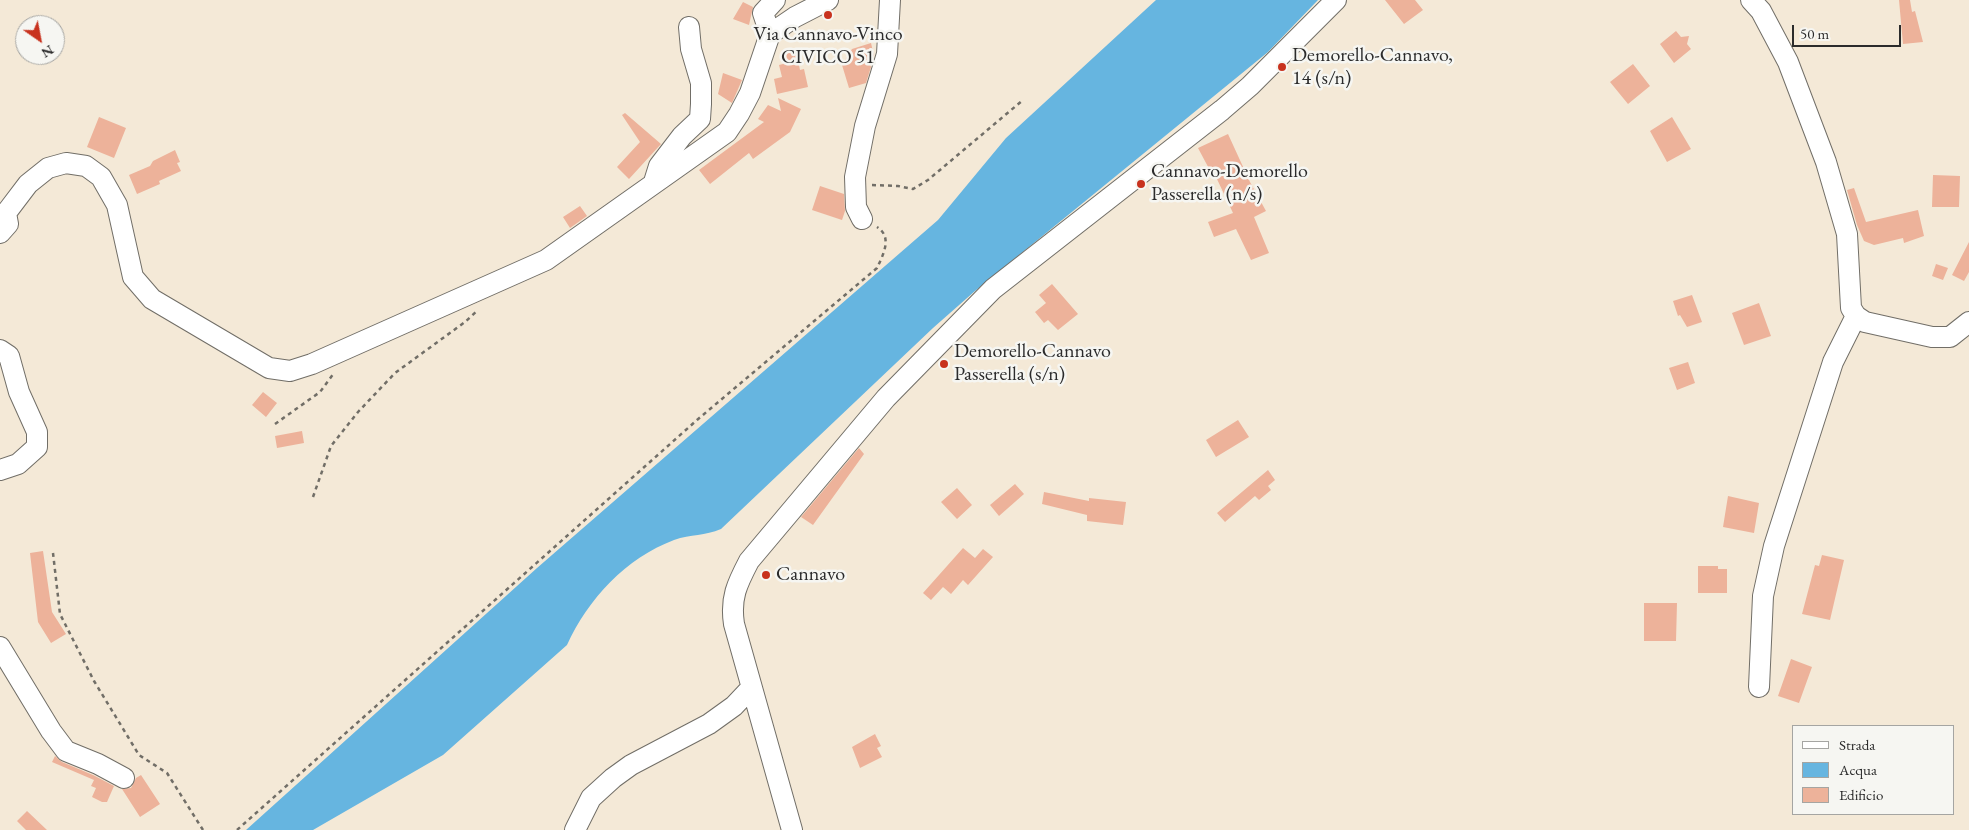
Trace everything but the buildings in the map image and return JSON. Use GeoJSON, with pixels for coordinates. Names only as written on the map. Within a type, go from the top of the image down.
{"type":"FeatureCollection","features":[{"type":"Feature","properties":{"kind":"street"},"geometry":{"type":"LineString","coordinates":[[770,34],[763,13],[776,0]]}},
{"type":"Feature","properties":{"kind":"street"},"geometry":{"type":"LineString","coordinates":[[0,232],[8,224],[3,214],[28,184],[48,168],[66,163],[86,166],[101,177],[117,205],[133,277],[152,299],[269,368],[290,371],[312,364],[546,260],[727,132],[750,93],[770,34],[795,17],[828,0]]}},
{"type":"Feature","properties":{"kind":"street"},"geometry":{"type":"LineString","coordinates":[[862,218],[856,207],[856,173],[865,126],[887,54],[890,0]]}},
{"type":"Feature","properties":{"kind":"street"},"geometry":{"type":"LineString","coordinates":[[792,830],[734,624],[732,609],[735,586],[749,561],[886,398],[993,289],[1243,92],[1336,0]]}},
{"type":"Feature","properties":{"kind":"street"},"geometry":{"type":"LineString","coordinates":[[1751,0],[1761,11],[1788,62],[1826,162],[1847,234],[1851,308],[1856,316],[1865,322],[1932,337],[1950,337],[1969,322]]}},
{"type":"Feature","properties":{"kind":"street"},"geometry":{"type":"LineString","coordinates":[[653,184],[660,166],[682,136],[700,119],[702,104],[701,83],[691,49],[689,27]]}},
{"type":"Feature","properties":{"kind":"street"},"geometry":{"type":"LineString","coordinates":[[1759,687],[1763,596],[1774,546],[1832,362],[1856,316]]}},
{"type":"Feature","properties":{"kind":"street"},"geometry":{"type":"LineString","coordinates":[[0,350],[9,356],[19,392],[37,432],[38,447],[18,464],[0,470]]}},
{"type":"Feature","properties":{"kind":"street"},"geometry":{"type":"LineString","coordinates":[[0,647],[66,751],[98,764],[124,778]]}},
{"type":"Feature","properties":{"kind":"street"},"geometry":{"type":"LineString","coordinates":[[575,830],[591,798],[613,778],[631,765],[709,724],[734,706],[751,688]]}},
{"type":"Feature","properties":{"kind":"path"},"geometry":{"type":"LineString","coordinates":[[856,173],[863,183],[913,189],[928,180],[1023,100]]}},
{"type":"Feature","properties":{"kind":"path"},"geometry":{"type":"LineString","coordinates":[[236,830],[697,420],[877,268],[886,248],[886,237],[882,230],[862,218]]}},
{"type":"Feature","properties":{"kind":"path"},"geometry":{"type":"LineString","coordinates":[[313,498],[331,446],[358,412],[395,373],[465,322],[481,306]]}},
{"type":"Feature","properties":{"kind":"path"},"geometry":{"type":"LineString","coordinates":[[275,424],[320,392],[338,368],[347,348]]}},
{"type":"Feature","properties":{"kind":"path"},"geometry":{"type":"LineString","coordinates":[[53,553],[60,614],[94,680],[139,755],[167,773],[203,830]]}},
{"type":"Feature","properties":{"kind":"water"},"geometry":{"type":"Polygon","coordinates":[[[1156,0],[1318,0],[1268,52],[975,291],[933,328],[721,529],[674,540],[656,548],[625,569],[597,596],[567,645],[443,755],[313,830],[246,830],[537,568],[938,220],[1006,138],[1156,0]]]}},
{"type":"Feature","properties":{"kind":"place","name":"Via Cannavo-Vinco CIVICO 51"},"geometry":{"type":"Point","coordinates":[828,15]}},
{"type":"Feature","properties":{"kind":"place","name":"Demorello-Cannavo, 14 (s/n)"},"geometry":{"type":"Point","coordinates":[1282,67]}},
{"type":"Feature","properties":{"kind":"place","name":"Cannavo-Demorello Passerella (n/s)"},"geometry":{"type":"Point","coordinates":[1141,184]}},
{"type":"Feature","properties":{"kind":"place","name":"Demorello-Cannavo Passerella (s/n)"},"geometry":{"type":"Point","coordinates":[944,364]}},
{"type":"Feature","properties":{"kind":"place","name":"Cannavo"},"geometry":{"type":"Point","coordinates":[766,575]}}]}
